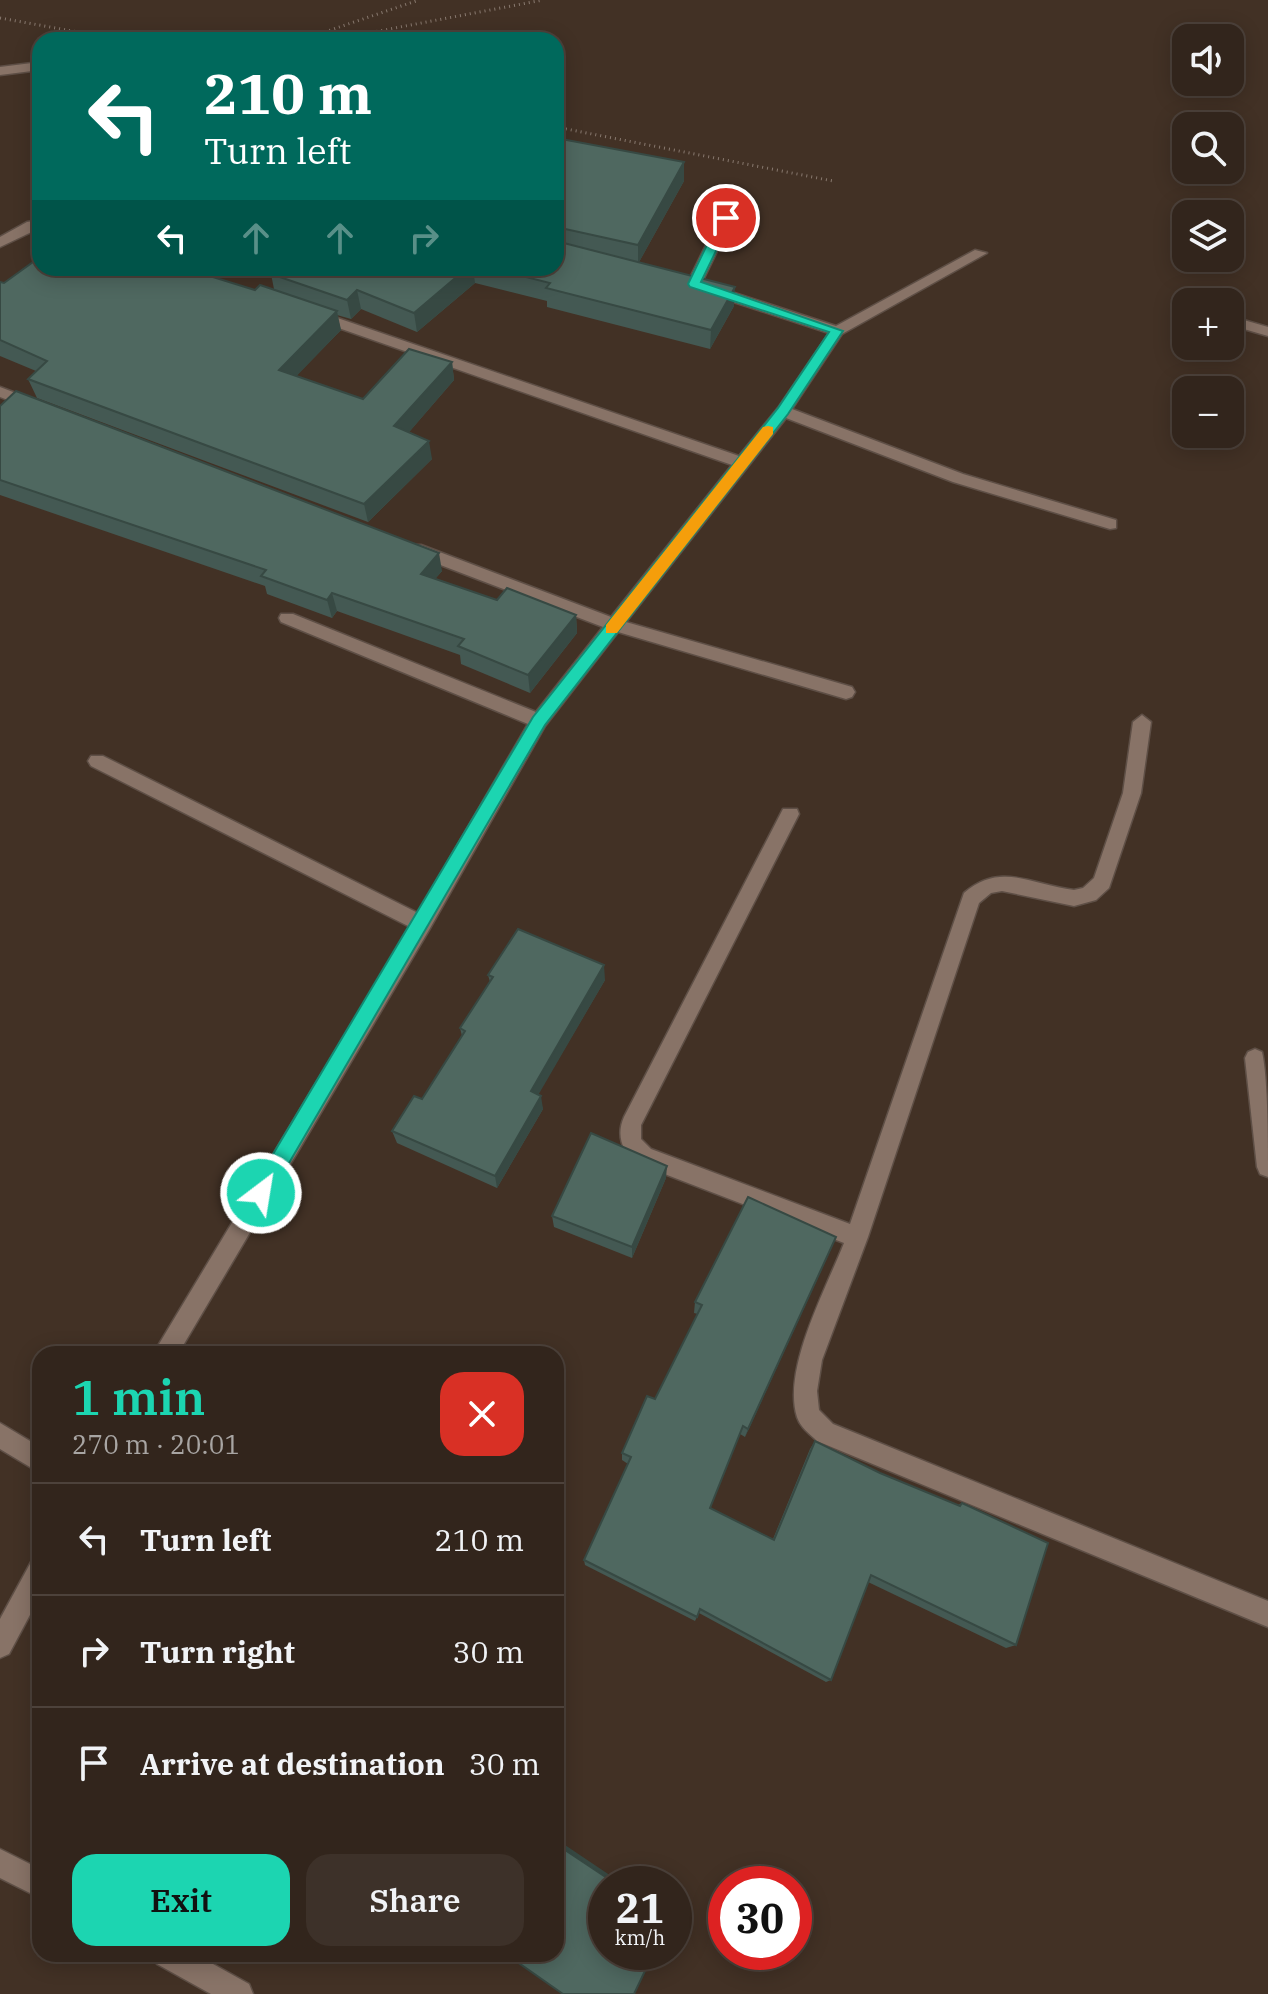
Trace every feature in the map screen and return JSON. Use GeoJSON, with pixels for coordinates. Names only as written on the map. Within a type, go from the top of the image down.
{"type":"FeatureCollection","features":[{"type":"Feature","properties":{"kind":"street"},"geometry":{"type":"LineString","coordinates":[[0,71],[32,67]]}},
{"type":"Feature","properties":{"kind":"street"},"geometry":{"type":"LineString","coordinates":[[694,284],[737,196]]}},
{"type":"Feature","properties":{"kind":"street"},"geometry":{"type":"LineString","coordinates":[[0,243],[32,225]]}},
{"type":"Feature","properties":{"kind":"street"},"geometry":{"type":"LineString","coordinates":[[170,1346],[422,924],[539,721],[783,411],[837,331],[980,253]]}},
{"type":"Feature","properties":{"kind":"street"},"geometry":{"type":"LineString","coordinates":[[679,281],[837,331]]}},
{"type":"Feature","properties":{"kind":"street"},"geometry":{"type":"LineString","coordinates":[[294,308],[742,463]]}},
{"type":"Feature","properties":{"kind":"street"},"geometry":{"type":"LineString","coordinates":[[1244,324],[1268,332]]}},
{"type":"Feature","properties":{"kind":"street"},"geometry":{"type":"LineString","coordinates":[[0,392],[57,414]]}},
{"type":"Feature","properties":{"kind":"street"},"geometry":{"type":"LineString","coordinates":[[783,411],[958,478],[1110,524]]}},
{"type":"Feature","properties":{"kind":"street"},"geometry":{"type":"LineString","coordinates":[[393,541],[615,625],[846,692]]}},
{"type":"Feature","properties":{"kind":"street"},"geometry":{"type":"LineString","coordinates":[[287,618],[539,721]]}},
{"type":"Feature","properties":{"kind":"street"},"geometry":{"type":"LineString","coordinates":[[1142,722],[1132,793],[1102,882],[1095,894],[1071,898],[994,881],[979,888],[971,899],[857,1237],[810,1360],[805,1391],[808,1415],[825,1433],[1268,1614]]}},
{"type":"Feature","properties":{"kind":"street"},"geometry":{"type":"LineString","coordinates":[[97,761],[422,924]]}},
{"type":"Feature","properties":{"kind":"street"},"geometry":{"type":"LineString","coordinates":[[790,814],[631,1124],[629,1138],[633,1148],[644,1156],[857,1237]]}},
{"type":"Feature","properties":{"kind":"street"},"geometry":{"type":"LineString","coordinates":[[1255,1058],[1268,1167]]}},
{"type":"Feature","properties":{"kind":"street"},"geometry":{"type":"LineString","coordinates":[[0,1435],[32,1456]]}},
{"type":"Feature","properties":{"kind":"street"},"geometry":{"type":"LineString","coordinates":[[0,1645],[32,1586]]}},
{"type":"Feature","properties":{"kind":"street"},"geometry":{"type":"LineString","coordinates":[[0,1863],[32,1880]]}},
{"type":"Feature","properties":{"kind":"street"},"geometry":{"type":"LineString","coordinates":[[181,1962],[239,1994]]}},
{"type":"Feature","properties":{"kind":"path"},"geometry":{"type":"LineString","coordinates":[[325,32],[419,0]]}},
{"type":"Feature","properties":{"kind":"path"},"geometry":{"type":"LineString","coordinates":[[374,32],[543,0]]}},
{"type":"Feature","properties":{"kind":"path"},"geometry":{"type":"LineString","coordinates":[[0,18],[78,32]]}},
{"type":"Feature","properties":{"kind":"path"},"geometry":{"type":"LineString","coordinates":[[564,129],[833,181]]}},
{"type":"Feature","properties":{"kind":"building"},"geometry":{"type":"Polygon","coordinates":[[[564,140],[684,162],[638,245],[564,229],[564,140]]]}},
{"type":"Feature","properties":{"kind":"building"},"geometry":{"type":"Polygon","coordinates":[[[564,243],[735,287],[711,330],[546,288],[550,283],[522,276],[564,276],[564,243]]]}},
{"type":"Feature","properties":{"kind":"building"},"geometry":{"type":"Polygon","coordinates":[[[32,263],[32,276],[210,276],[255,290],[260,285],[337,311],[279,370],[363,399],[409,349],[452,362],[394,426],[429,441],[364,504],[28,379],[47,361],[0,340],[0,282],[4,283],[32,263]]]}},
{"type":"Feature","properties":{"kind":"building"},"geometry":{"type":"Polygon","coordinates":[[[277,276],[458,276],[414,313],[357,290],[347,300],[277,276]]]}},
{"type":"Feature","properties":{"kind":"building"},"geometry":{"type":"Polygon","coordinates":[[[16,391],[439,553],[421,574],[497,600],[507,588],[576,615],[528,675],[458,646],[464,639],[332,593],[327,600],[261,576],[266,570],[0,480],[0,406],[16,391]]]}},
{"type":"Feature","properties":{"kind":"building"},"geometry":{"type":"Polygon","coordinates":[[[518,929],[604,965],[531,1091],[541,1096],[495,1176],[392,1131],[414,1096],[422,1099],[465,1031],[460,1028],[493,977],[488,975],[518,929]]]}},
{"type":"Feature","properties":{"kind":"building"},"geometry":{"type":"Polygon","coordinates":[[[591,1133],[667,1166],[632,1247],[552,1216],[591,1133]]]}},
{"type":"Feature","properties":{"kind":"building"},"geometry":{"type":"Polygon","coordinates":[[[748,1197],[836,1237],[748,1429],[743,1426],[710,1508],[774,1540],[815,1441],[880,1473],[960,1506],[962,1503],[1048,1543],[1016,1645],[871,1575],[831,1680],[700,1609],[697,1617],[584,1560],[631,1457],[622,1453],[647,1396],[655,1399],[702,1305],[695,1302],[748,1197]]]}},
{"type":"Feature","properties":{"kind":"building"},"geometry":{"type":"Polygon","coordinates":[[[564,1849],[589,1866],[588,1970],[645,1970],[634,1994],[563,1994],[517,1962],[564,1962],[564,1849]]]}},
{"type":"Feature","properties":{"kind":"slow traffic"},"geometry":{"type":"LineString","coordinates":[[612,629],[768,430]]}},
{"type":"Feature","properties":{"kind":"route"},"geometry":{"type":"LineString","coordinates":[[261,1193],[539,721],[783,411],[837,331],[694,284],[726,218]]}}]}
